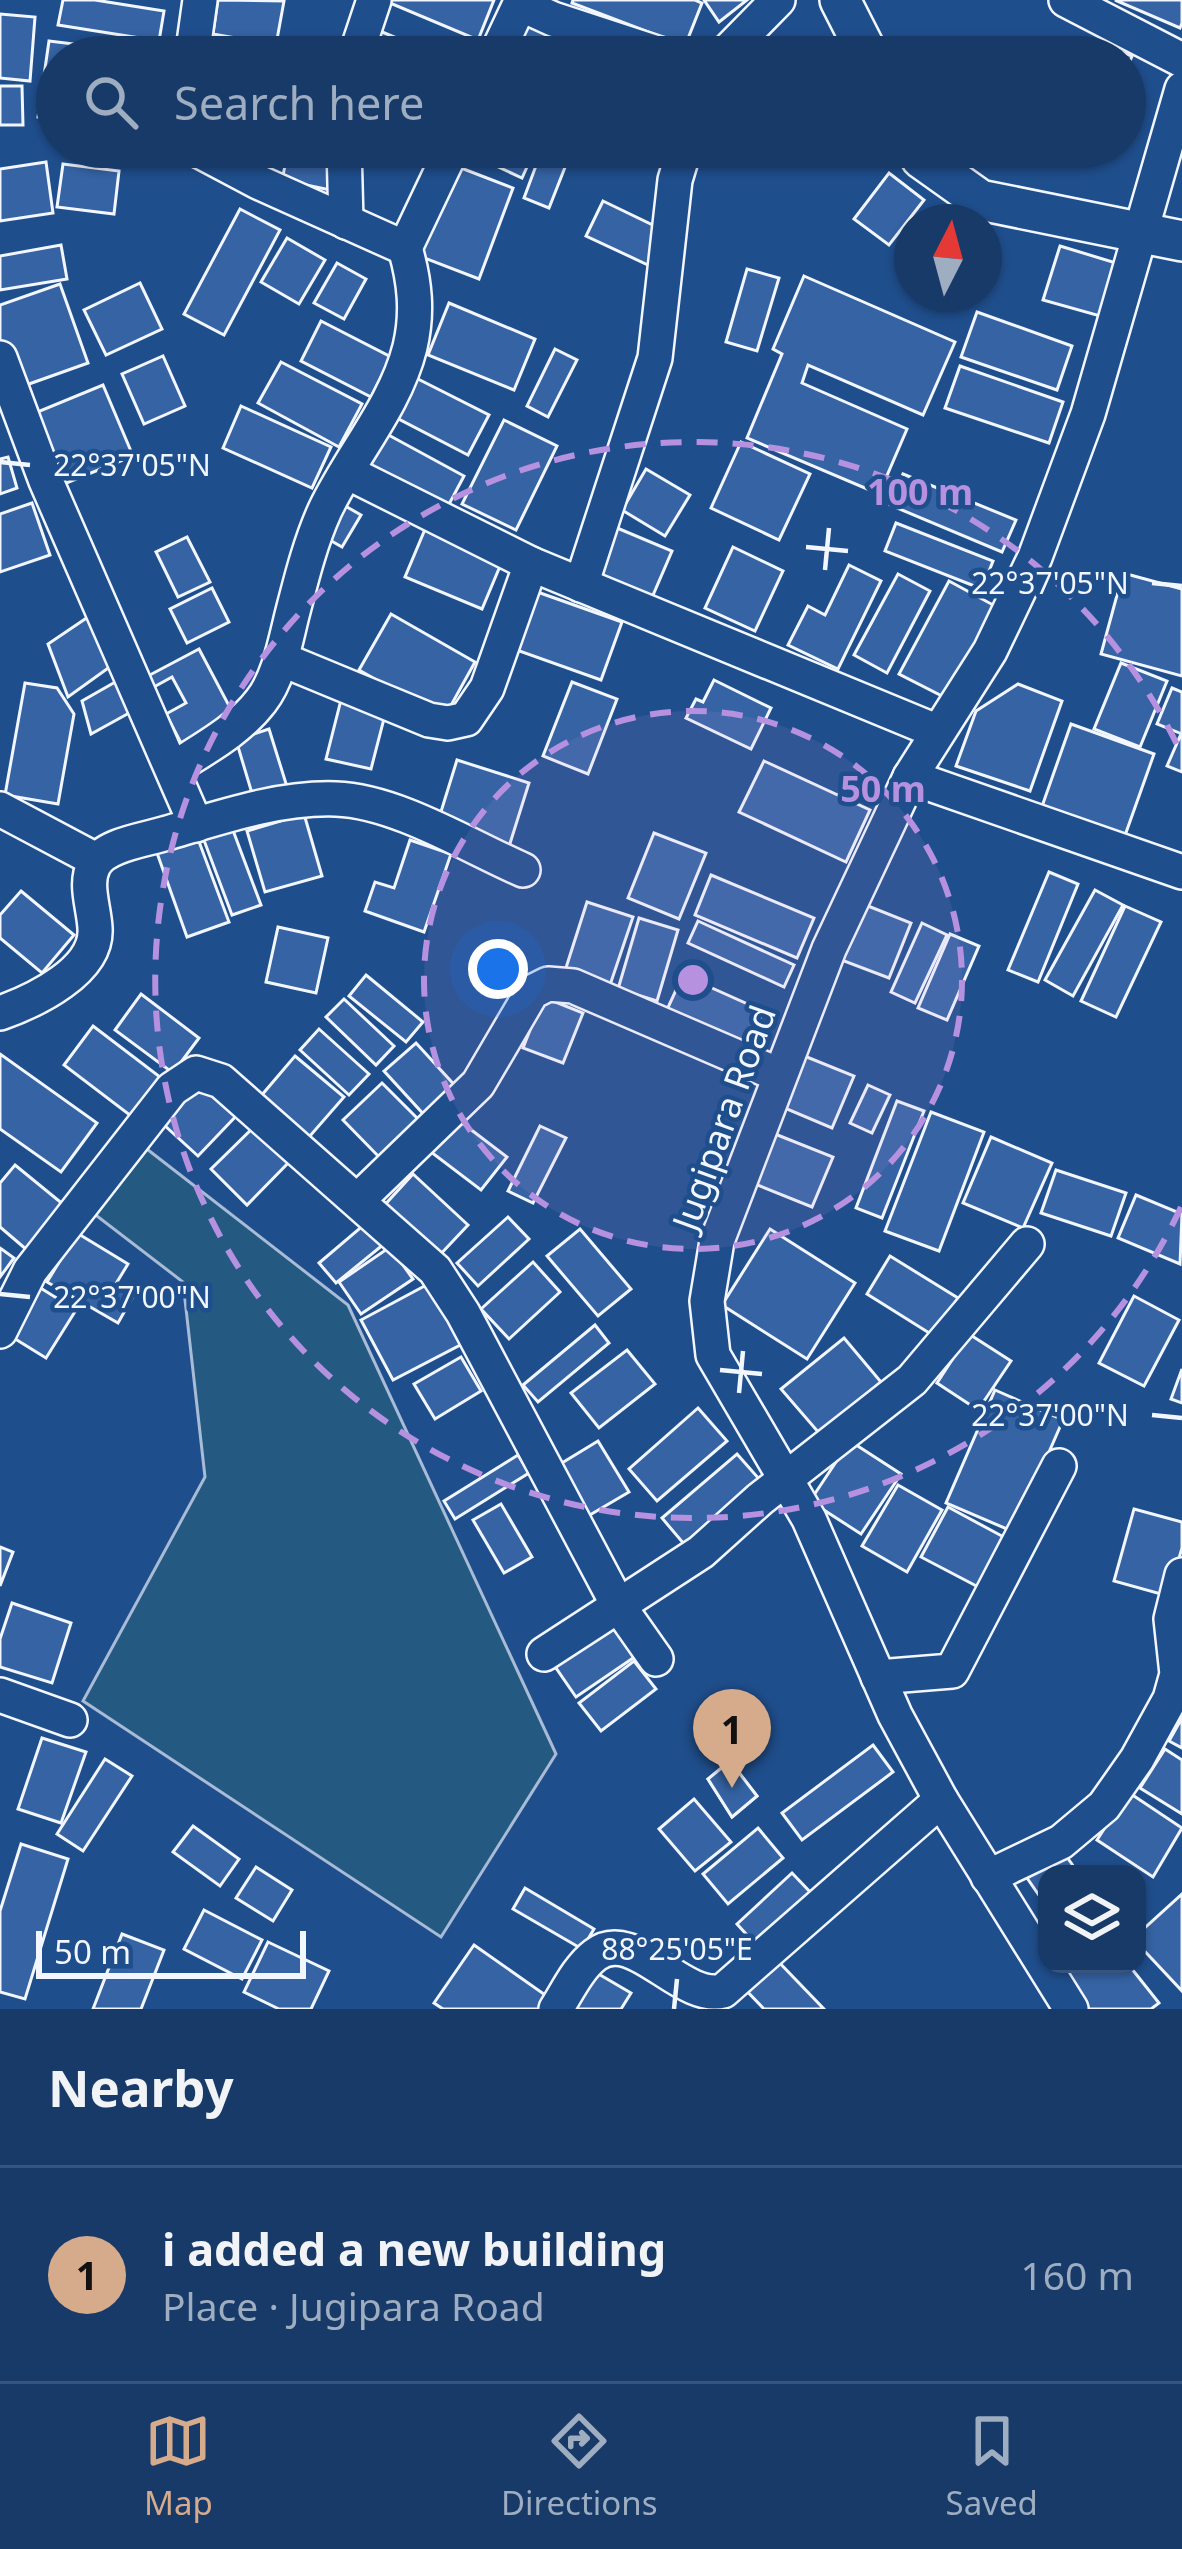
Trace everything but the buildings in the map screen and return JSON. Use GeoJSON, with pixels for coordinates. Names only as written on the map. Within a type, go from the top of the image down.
{"type":"FeatureCollection","features":[{"type":"Feature","properties":{"kind":"street"},"geometry":{"type":"LineString","coordinates":[[195,36],[200,0]]}},
{"type":"Feature","properties":{"kind":"street"},"geometry":{"type":"LineString","coordinates":[[362,36],[374,0]]}},
{"type":"Feature","properties":{"kind":"street"},"geometry":{"type":"LineString","coordinates":[[743,36],[778,0]]}},
{"type":"Feature","properties":{"kind":"street"},"geometry":{"type":"LineString","coordinates":[[1066,0],[1134,36]]}},
{"type":"Feature","properties":{"kind":"street"},"geometry":{"type":"LineString","coordinates":[[505,36],[520,4],[557,10],[619,36]]}},
{"type":"Feature","properties":{"kind":"street"},"geometry":{"type":"LineString","coordinates":[[852,6],[862,36]]}},
{"type":"Feature","properties":{"kind":"street"},"geometry":{"type":"LineString","coordinates":[[1146,42],[1182,61]]}},
{"type":"Feature","properties":{"kind":"street","name":"Jugipara Road"},"geometry":{"type":"LineString","coordinates":[[1070,2009],[941,1800],[878,1677],[809,1519],[713,1354],[707,1301],[717,1241],[830,949],[910,777],[990,651],[1035,557],[1088,414],[1182,92]]}},
{"type":"Feature","properties":{"kind":"street"},"geometry":{"type":"LineString","coordinates":[[235,168],[405,248]]}},
{"type":"Feature","properties":{"kind":"street"},"geometry":{"type":"LineString","coordinates":[[345,168],[346,222]]}},
{"type":"Feature","properties":{"kind":"street"},"geometry":{"type":"LineString","coordinates":[[174,768],[236,728],[263,699],[281,659],[309,553],[326,509],[394,392],[409,352],[416,320],[414,280],[405,248],[443,168]]}},
{"type":"Feature","properties":{"kind":"street"},"geometry":{"type":"LineString","coordinates":[[581,585],[655,358],[678,168]]}},
{"type":"Feature","properties":{"kind":"street"},"geometry":{"type":"LineString","coordinates":[[935,168],[980,200],[1182,241]]}},
{"type":"Feature","properties":{"kind":"street"},"geometry":{"type":"LineString","coordinates":[[0,358],[9,406],[196,825]]}},
{"type":"Feature","properties":{"kind":"street"},"geometry":{"type":"LineString","coordinates":[[347,472],[531,564],[936,731]]}},
{"type":"Feature","properties":{"kind":"street"},"geometry":{"type":"LineString","coordinates":[[281,659],[429,720],[466,719],[487,688],[531,564]]}},
{"type":"Feature","properties":{"kind":"street"},"geometry":{"type":"LineString","coordinates":[[910,777],[1182,872]]}},
{"type":"Feature","properties":{"kind":"street"},"geometry":{"type":"LineString","coordinates":[[1,1014],[48,994],[92,951],[95,926],[90,876],[96,860],[112,850],[196,825],[294,801],[340,799],[384,808],[523,870]]}},
{"type":"Feature","properties":{"kind":"street"},"geometry":{"type":"LineString","coordinates":[[0,809],[96,860]]}},
{"type":"Feature","properties":{"kind":"street"},"geometry":{"type":"LineString","coordinates":[[358,1201],[478,1084],[532,992],[548,984],[573,986],[779,1075]]}},
{"type":"Feature","properties":{"kind":"street"},"geometry":{"type":"LineString","coordinates":[[0,1331],[30,1271],[172,1089],[196,1073],[221,1081],[435,1270],[463,1313],[618,1605],[656,1659]]}},
{"type":"Feature","properties":{"kind":"street"},"geometry":{"type":"LineString","coordinates":[[544,1654],[701,1552],[912,1380],[1027,1244]]}},
{"type":"Feature","properties":{"kind":"street"},"geometry":{"type":"LineString","coordinates":[[878,1677],[952,1671],[1059,1466]]}},
{"type":"Feature","properties":{"kind":"street"},"geometry":{"type":"LineString","coordinates":[[988,1877],[1061,1842],[1104,1806],[1138,1759],[1170,1699],[1177,1673],[1171,1619],[1182,1575]]}},
{"type":"Feature","properties":{"kind":"street"},"geometry":{"type":"LineString","coordinates":[[0,1695],[70,1720]]}},
{"type":"Feature","properties":{"kind":"street"},"geometry":{"type":"LineString","coordinates":[[556,2009],[585,1965],[598,1952],[615,1948],[632,1952],[698,1990],[723,1991],[941,1800]]}},
{"type":"Feature","properties":{"kind":"shaded area"},"geometry":{"type":"Polygon","coordinates":[[[143,1146],[348,1305],[556,1754],[441,1937],[83,1701],[205,1477],[183,1282],[93,1213],[143,1146]]]}},
{"type":"Feature","properties":{"kind":"place","name":"i added a new building"},"geometry":{"type":"Point","coordinates":[732,1788]}}]}
